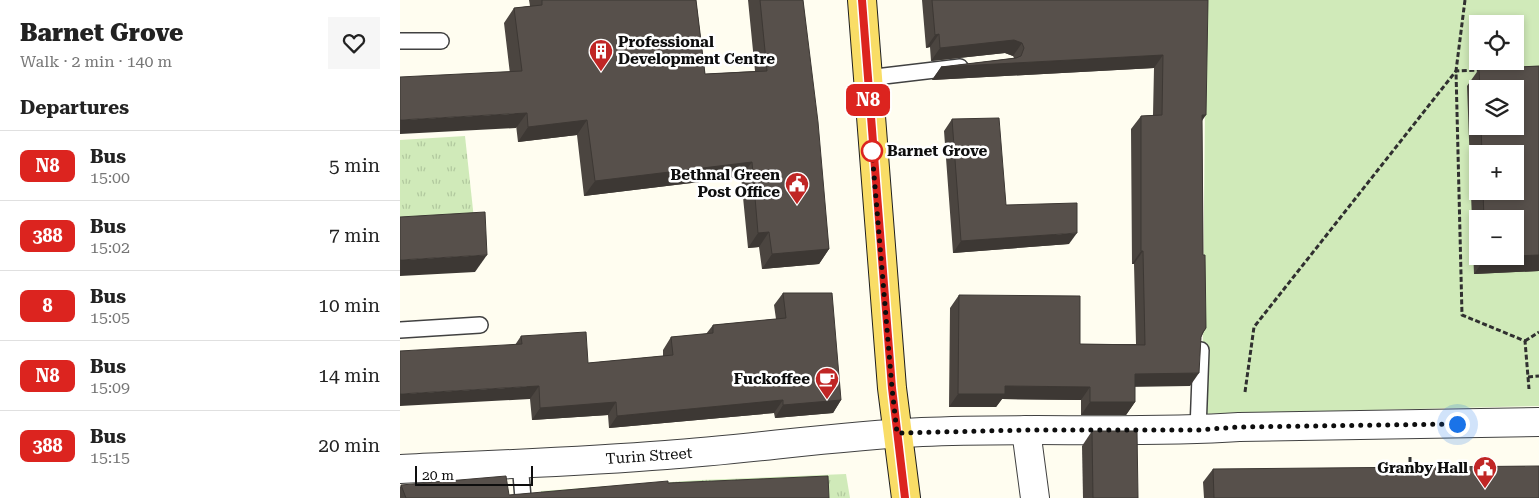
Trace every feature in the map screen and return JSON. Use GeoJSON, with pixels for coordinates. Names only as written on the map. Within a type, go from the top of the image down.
{"type":"FeatureCollection","features":[{"type":"Feature","properties":{"kind":"main road"},"geometry":{"type":"LineString","coordinates":[[862,0],[892,388],[906,498]]}},
{"type":"Feature","properties":{"kind":"street","name":"Turin Street"},"geometry":{"type":"LineString","coordinates":[[400,470],[666,456],[867,434],[1026,430],[1198,430],[1239,427],[1536,422]]}},
{"type":"Feature","properties":{"kind":"street"},"geometry":{"type":"LineString","coordinates":[[1026,430],[1035,498]]}},
{"type":"Feature","properties":{"kind":"lane"},"geometry":{"type":"LineString","coordinates":[[400,41],[441,41]]}},
{"type":"Feature","properties":{"kind":"lane"},"geometry":{"type":"LineString","coordinates":[[867,78],[979,65]]}},
{"type":"Feature","properties":{"kind":"lane"},"geometry":{"type":"LineString","coordinates":[[400,330],[480,324]]}},
{"type":"Feature","properties":{"kind":"lane"},"geometry":{"type":"LineString","coordinates":[[1198,430],[1201,350]]}},
{"type":"Feature","properties":{"kind":"lane"},"geometry":{"type":"LineString","coordinates":[[520,463],[523,498]]}},
{"type":"Feature","properties":{"kind":"path"},"geometry":{"type":"LineString","coordinates":[[1465,0],[1456,71],[1462,315],[1526,341]]}},
{"type":"Feature","properties":{"kind":"path"},"geometry":{"type":"LineString","coordinates":[[1239,427],[1254,327],[1456,71],[1483,70]]}},
{"type":"Feature","properties":{"kind":"path"},"geometry":{"type":"LineString","coordinates":[[1526,341],[1539,332]]}},
{"type":"Feature","properties":{"kind":"path"},"geometry":{"type":"LineString","coordinates":[[1526,341],[1528,377],[1536,422]]}},
{"type":"Feature","properties":{"kind":"path"},"geometry":{"type":"LineString","coordinates":[[1528,377],[1539,376]]}},
{"type":"Feature","properties":{"kind":"green space"},"geometry":{"type":"Polygon","coordinates":[[[1206,0],[1539,0],[1539,406],[1202,414],[1206,0]]]}},
{"type":"Feature","properties":{"kind":"green space"},"geometry":{"type":"Polygon","coordinates":[[[465,136],[474,219],[400,223],[400,140],[465,136]]]}},
{"type":"Feature","properties":{"kind":"green space"},"geometry":{"type":"Polygon","coordinates":[[[846,474],[850,498],[543,498],[541,491],[701,480],[846,474]]]}},
{"type":"Feature","properties":{"kind":"building"},"geometry":{"type":"Polygon","coordinates":[[[542,0],[696,0],[705,74],[767,71],[760,0],[803,0],[818,122],[829,249],[772,254],[769,232],[758,233],[752,162],[595,181],[587,120],[528,127],[527,113],[400,120],[400,77],[522,71],[514,8],[542,5],[542,0]]]}},
{"type":"Feature","properties":{"kind":"building"},"geometry":{"type":"Polygon","coordinates":[[[932,0],[1208,0],[1206,115],[1202,115],[1203,255],[1205,255],[1206,328],[1201,337],[1199,373],[1135,374],[1135,402],[1090,402],[1090,387],[1005,386],[1005,394],[958,394],[959,295],[1080,296],[1080,344],[1145,345],[1143,251],[1141,251],[1141,116],[1162,115],[1163,55],[941,67],[1016,58],[1021,56],[1024,48],[1022,43],[1014,40],[940,48],[939,34],[935,35],[932,0]]]}},
{"type":"Feature","properties":{"kind":"building"},"geometry":{"type":"Polygon","coordinates":[[[1539,66],[1539,255],[1524,256],[1524,210],[1484,210],[1483,200],[1524,200],[1524,145],[1482,145],[1481,135],[1524,135],[1524,80],[1480,80],[1479,70],[1524,70],[1524,67],[1539,66]]]}},
{"type":"Feature","properties":{"kind":"building"},"geometry":{"type":"Polygon","coordinates":[[[999,118],[1006,205],[1077,203],[1077,233],[961,241],[952,119],[999,118]]]}},
{"type":"Feature","properties":{"kind":"building"},"geometry":{"type":"Polygon","coordinates":[[[485,212],[487,255],[400,260],[400,217],[485,212]]]}},
{"type":"Feature","properties":{"kind":"building"},"geometry":{"type":"Polygon","coordinates":[[[783,293],[832,293],[841,400],[783,405],[783,400],[617,416],[616,402],[540,408],[539,386],[400,394],[400,351],[522,344],[521,336],[586,332],[588,363],[673,355],[671,337],[713,333],[713,325],[786,318],[783,293]]]}},
{"type":"Feature","properties":{"kind":"building"},"geometry":{"type":"Polygon","coordinates":[[[1092,431],[1137,431],[1138,498],[1093,498],[1092,431]]]}},
{"type":"Feature","properties":{"kind":"building"},"geometry":{"type":"Polygon","coordinates":[[[1539,466],[1539,498],[1214,498],[1213,469],[1539,466]]]}},
{"type":"Feature","properties":{"kind":"building"},"geometry":{"type":"Polygon","coordinates":[[[506,476],[509,495],[668,481],[668,483],[828,476],[829,498],[406,498],[401,485],[506,476]]]}},
{"type":"Feature","properties":{"kind":"bus line","name":"N8"},"geometry":{"type":"LineString","coordinates":[[862,0],[872,153],[892,388],[905,498]]}},
{"type":"Feature","properties":{"kind":"place","name":"Professional Development Centre"},"geometry":{"type":"Point","coordinates":[601,72]}},
{"type":"Feature","properties":{"kind":"place","name":"Barnet Grove"},"geometry":{"type":"Point","coordinates":[872,151]}},
{"type":"Feature","properties":{"kind":"place","name":"Bethnal Green Post Office"},"geometry":{"type":"Point","coordinates":[797,205]}},
{"type":"Feature","properties":{"kind":"place","name":"Fuckoffee"},"geometry":{"type":"Point","coordinates":[827,400]}},
{"type":"Feature","properties":{"kind":"place","name":"Granby Hall"},"geometry":{"type":"Point","coordinates":[1485,489]}},
{"type":"Feature","properties":{"kind":"route"},"geometry":{"type":"LineString","coordinates":[[872,151],[897,433],[1026,430],[1198,430],[1239,427],[1457,424]]}}]}
